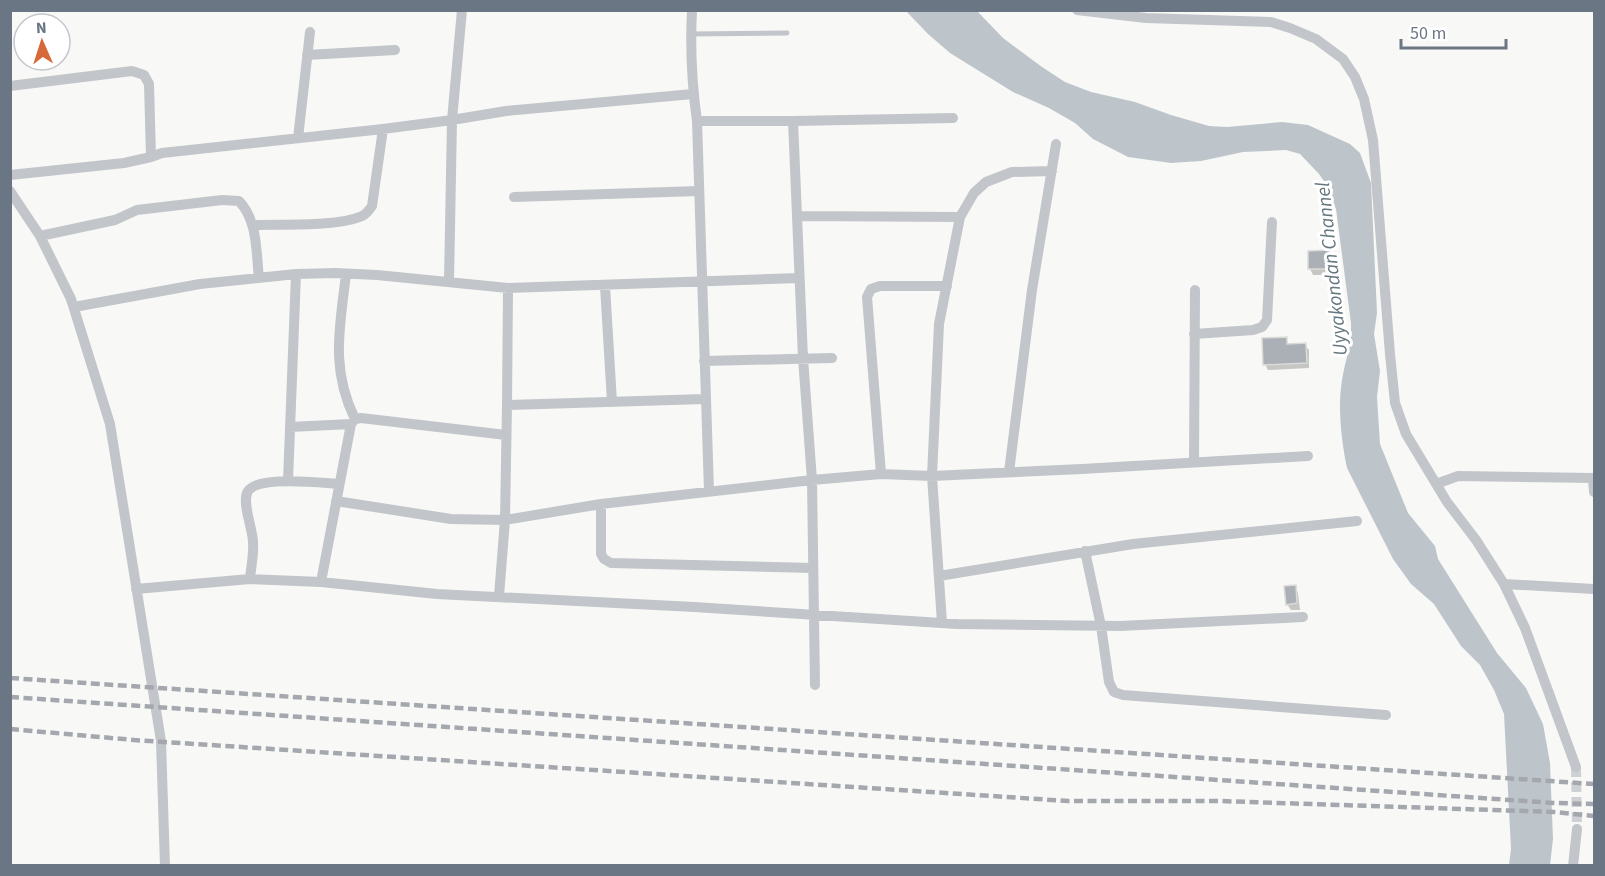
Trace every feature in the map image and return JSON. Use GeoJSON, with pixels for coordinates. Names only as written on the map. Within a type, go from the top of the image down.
{"type":"FeatureCollection","features":[{"type":"Feature","properties":{"kind":"street"},"geometry":{"type":"LineString","coordinates":[[449,282],[452,120],[462,10]]}},
{"type":"Feature","properties":{"kind":"street"},"geometry":{"type":"LineString","coordinates":[[692,10],[693,94],[697,122],[709,491]]}},
{"type":"Feature","properties":{"kind":"street"},"geometry":{"type":"LineString","coordinates":[[1077,10],[1193,15],[1271,22],[1316,39],[1342,59],[1355,78],[1364,99],[1373,140],[1395,403],[1406,434],[1446,502],[1476,540],[1504,584],[1525,628],[1576,767]]}},
{"type":"Feature","properties":{"kind":"street"},"geometry":{"type":"LineString","coordinates":[[298,138],[310,32]]}},
{"type":"Feature","properties":{"kind":"street"},"geometry":{"type":"LineString","coordinates":[[307,55],[395,50]]}},
{"type":"Feature","properties":{"kind":"street"},"geometry":{"type":"LineString","coordinates":[[10,86],[132,72],[144,75],[148,84],[151,157]]}},
{"type":"Feature","properties":{"kind":"street"},"geometry":{"type":"LineString","coordinates":[[10,175],[124,163],[162,153],[383,129],[506,111],[693,94]]}},
{"type":"Feature","properties":{"kind":"street"},"geometry":{"type":"LineString","coordinates":[[697,122],[953,118]]}},
{"type":"Feature","properties":{"kind":"street"},"geometry":{"type":"LineString","coordinates":[[792,121],[803,358],[812,480],[815,685]]}},
{"type":"Feature","properties":{"kind":"street"},"geometry":{"type":"LineString","coordinates":[[253,225],[326,222],[352,219],[365,214],[372,206],[383,129]]}},
{"type":"Feature","properties":{"kind":"street"},"geometry":{"type":"LineString","coordinates":[[1009,472],[1032,290],[1056,144]]}},
{"type":"Feature","properties":{"kind":"street"},"geometry":{"type":"LineString","coordinates":[[942,623],[932,476],[939,324],[960,217],[974,193],[986,182],[1012,172],[1052,171]]}},
{"type":"Feature","properties":{"kind":"street"},"geometry":{"type":"LineString","coordinates":[[514,197],[699,191]]}},
{"type":"Feature","properties":{"kind":"street"},"geometry":{"type":"LineString","coordinates":[[10,192],[40,236],[74,308],[110,424],[161,741],[165,866]]}},
{"type":"Feature","properties":{"kind":"street"},"geometry":{"type":"LineString","coordinates":[[40,236],[115,220],[137,210],[222,200],[239,201],[248,210],[253,225],[259,278]]}},
{"type":"Feature","properties":{"kind":"street"},"geometry":{"type":"LineString","coordinates":[[796,216],[960,217]]}},
{"type":"Feature","properties":{"kind":"street"},"geometry":{"type":"LineString","coordinates":[[1194,334],[1253,330],[1262,327],[1267,320],[1272,222]]}},
{"type":"Feature","properties":{"kind":"street"},"geometry":{"type":"LineString","coordinates":[[74,308],[200,284],[296,274],[346,274],[508,288],[799,278]]}},
{"type":"Feature","properties":{"kind":"street"},"geometry":{"type":"LineString","coordinates":[[288,481],[296,274]]}},
{"type":"Feature","properties":{"kind":"street"},"geometry":{"type":"LineString","coordinates":[[321,582],[353,422],[340,376],[338,343],[346,274]]}},
{"type":"Feature","properties":{"kind":"street"},"geometry":{"type":"LineString","coordinates":[[605,286],[612,402]]}},
{"type":"Feature","properties":{"kind":"street"},"geometry":{"type":"LineString","coordinates":[[881,474],[867,297],[871,289],[880,286],[948,286]]}},
{"type":"Feature","properties":{"kind":"street"},"geometry":{"type":"LineString","coordinates":[[499,596],[505,520],[508,288]]}},
{"type":"Feature","properties":{"kind":"street"},"geometry":{"type":"LineString","coordinates":[[1194,462],[1195,290]]}},
{"type":"Feature","properties":{"kind":"street"},"geometry":{"type":"LineString","coordinates":[[704,361],[832,358]]}},
{"type":"Feature","properties":{"kind":"street"},"geometry":{"type":"LineString","coordinates":[[507,405],[705,399]]}},
{"type":"Feature","properties":{"kind":"street"},"geometry":{"type":"LineString","coordinates":[[290,427],[353,422],[361,418],[506,435]]}},
{"type":"Feature","properties":{"kind":"street"},"geometry":{"type":"LineString","coordinates":[[336,501],[451,519],[505,520],[601,504],[881,474],[932,476],[1308,456]]}},
{"type":"Feature","properties":{"kind":"street"},"geometry":{"type":"LineString","coordinates":[[1436,484],[1458,476],[1594,478],[1594,492]]}},
{"type":"Feature","properties":{"kind":"street"},"geometry":{"type":"LineString","coordinates":[[250,579],[253,541],[247,493],[258,485],[288,481],[339,484]]}},
{"type":"Feature","properties":{"kind":"street"},"geometry":{"type":"LineString","coordinates":[[601,504],[601,554],[604,560],[611,563],[813,568]]}},
{"type":"Feature","properties":{"kind":"street"},"geometry":{"type":"LineString","coordinates":[[939,576],[1133,544],[1357,521]]}},
{"type":"Feature","properties":{"kind":"street"},"geometry":{"type":"LineString","coordinates":[[1085,552],[1101,626],[1109,682],[1114,692],[1386,715]]}},
{"type":"Feature","properties":{"kind":"street"},"geometry":{"type":"LineString","coordinates":[[136,589],[250,579],[321,582],[437,594],[942,623],[1101,626],[1303,617]]}},
{"type":"Feature","properties":{"kind":"street"},"geometry":{"type":"LineString","coordinates":[[1504,584],[1594,589]]}},
{"type":"Feature","properties":{"kind":"street"},"geometry":{"type":"LineString","coordinates":[[1573,866],[1577,829]]}},
{"type":"Feature","properties":{"kind":"lane"},"geometry":{"type":"LineString","coordinates":[[691,34],[787,33]]}},
{"type":"Feature","properties":{"kind":"shaded area"},"geometry":{"type":"Polygon","coordinates":[[[906,11],[977,11],[1003,38],[1042,67],[1065,82],[1091,92],[1135,102],[1209,126],[1227,127],[1282,122],[1308,125],[1350,144],[1360,153],[1371,183],[1377,313],[1374,334],[1380,371],[1377,397],[1380,444],[1408,513],[1435,546],[1438,559],[1497,653],[1526,688],[1543,724],[1550,763],[1553,839],[1550,865],[1509,865],[1511,849],[1504,714],[1480,665],[1461,646],[1434,604],[1411,584],[1393,559],[1347,468],[1341,428],[1340,397],[1351,323],[1336,209],[1326,184],[1319,174],[1300,154],[1286,150],[1243,152],[1201,161],[1171,163],[1128,157],[1093,139],[1075,123],[1013,92],[950,53],[906,11]]]}},
{"type":"Feature","properties":{"kind":"building"},"geometry":{"type":"Polygon","coordinates":[[[1330,250],[1331,269],[1308,269],[1308,251],[1330,250]]]}},
{"type":"Feature","properties":{"kind":"building"},"geometry":{"type":"Polygon","coordinates":[[[1287,337],[1287,344],[1306,343],[1307,363],[1263,365],[1262,338],[1287,337]]]}},
{"type":"Feature","properties":{"kind":"building"},"geometry":{"type":"Polygon","coordinates":[[[1296,585],[1297,603],[1286,605],[1284,586],[1296,585]]]}},
{"type":"Feature","properties":{"kind":"tunnel"},"geometry":{"type":"LineString","coordinates":[[1576,767],[1577,829]]}},
{"type":"Feature","properties":{"kind":"railway"},"geometry":{"type":"LineString","coordinates":[[10,678],[1594,784]]}},
{"type":"Feature","properties":{"kind":"railway"},"geometry":{"type":"LineString","coordinates":[[10,697],[1594,804]]}},
{"type":"Feature","properties":{"kind":"railway"},"geometry":{"type":"LineString","coordinates":[[10,729],[134,740],[1068,801],[1219,801],[1554,812],[1594,816]]}},
{"type":"Feature","properties":{"kind":"water label","name":"Uyyakondan Channel"},"geometry":{"type":"Point","coordinates":[1332,269]}}]}
